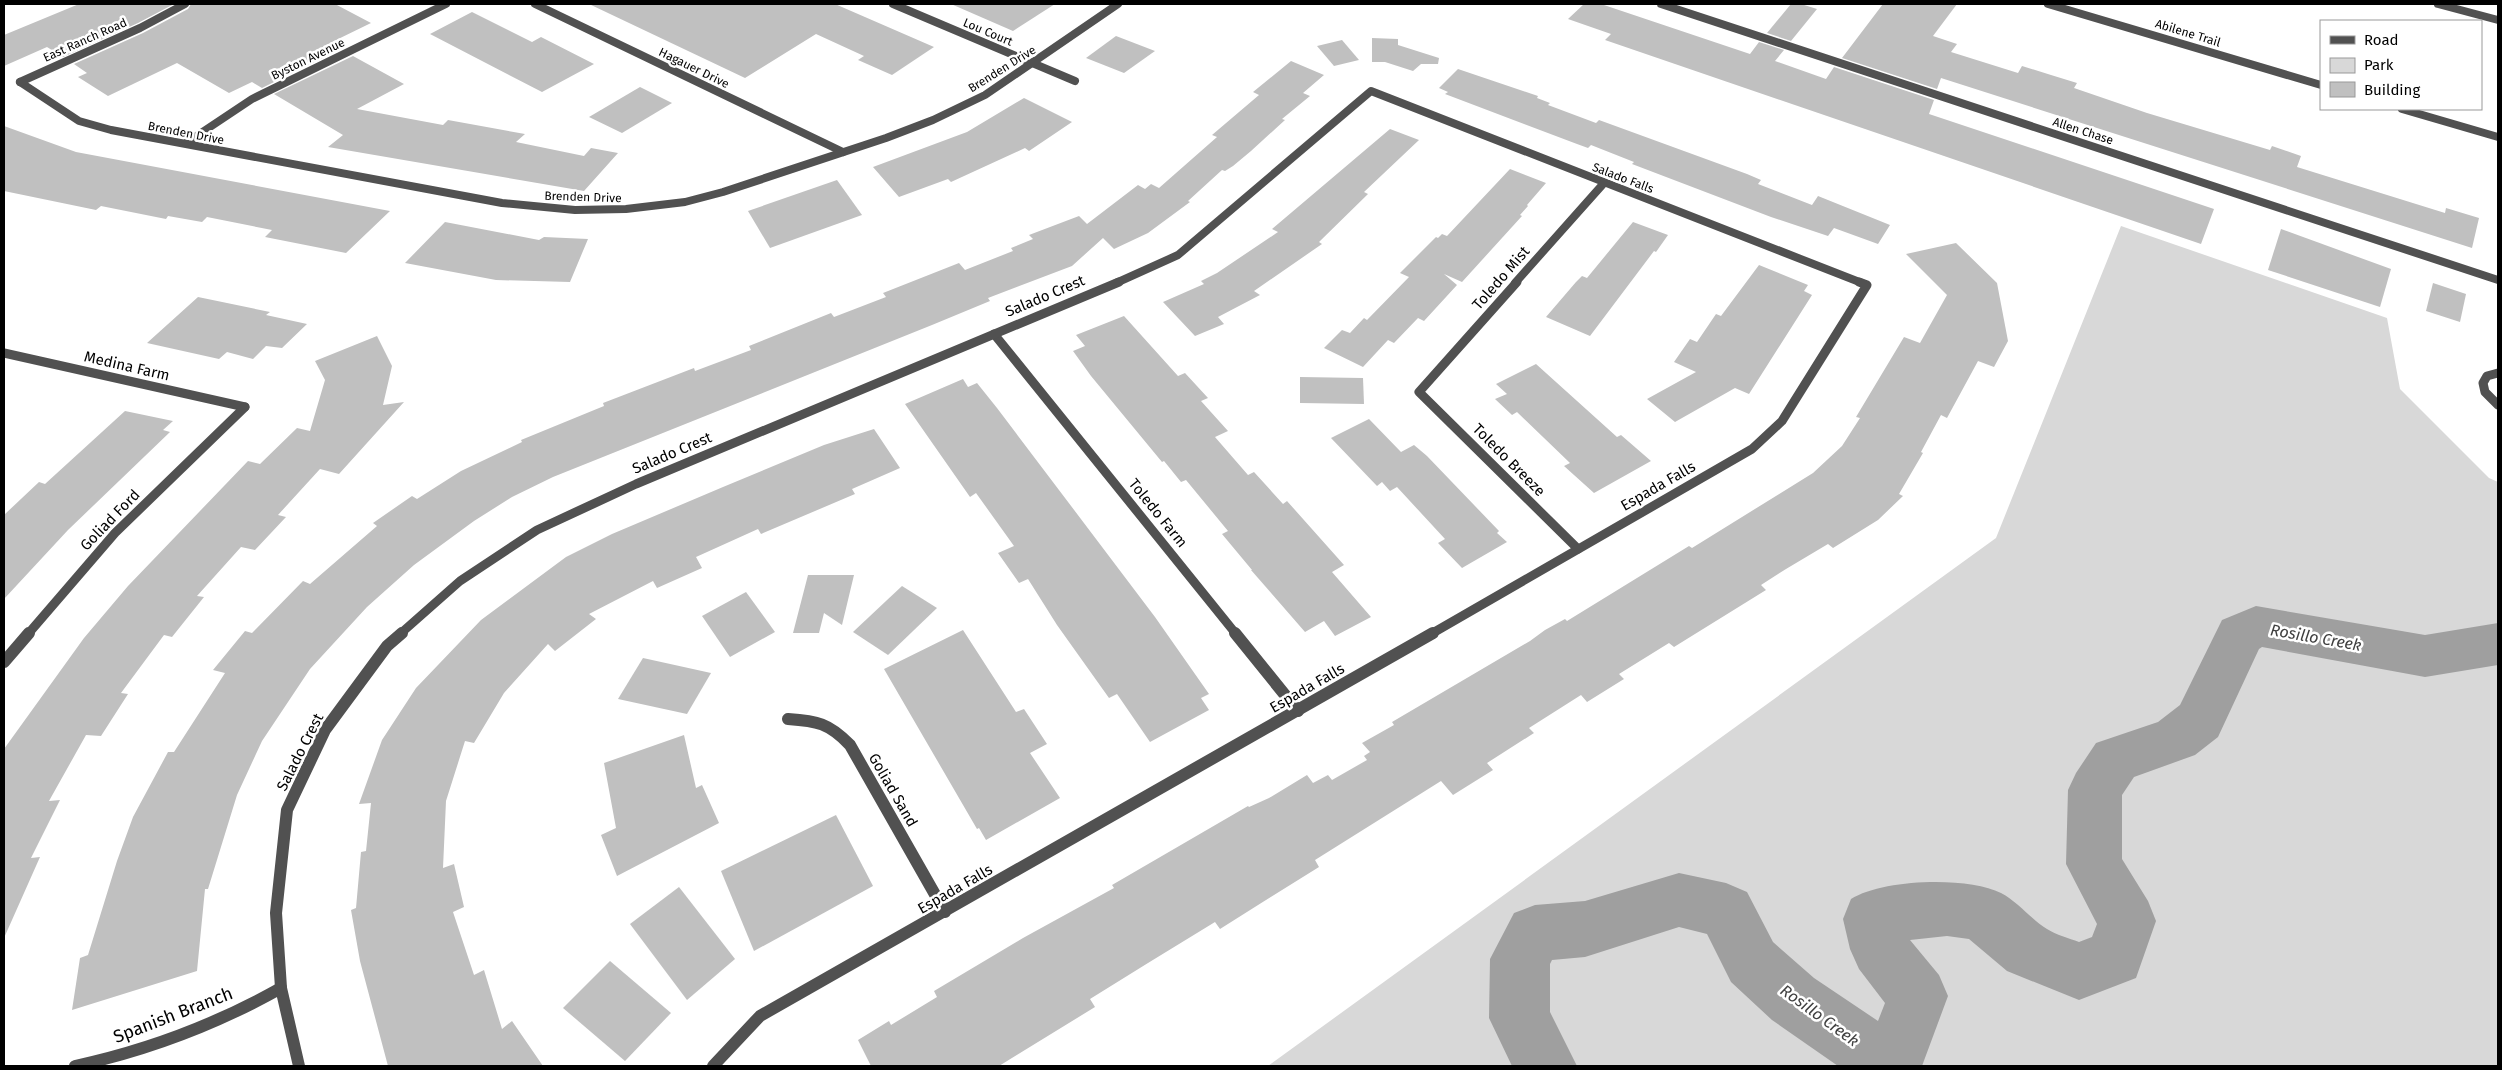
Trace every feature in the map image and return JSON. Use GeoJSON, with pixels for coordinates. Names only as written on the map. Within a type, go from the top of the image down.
{"type":"FeatureCollection","features":[{"type":"Feature","properties":{"kind":"street","name":"East Ranch Road"},"geometry":{"type":"LineString","coordinates":[[20,82],[140,28],[185,4]]}},
{"type":"Feature","properties":{"kind":"street","name":"Byston Avenue"},"geometry":{"type":"LineString","coordinates":[[186,143],[207,126],[252,99],[446,4]]}},
{"type":"Feature","properties":{"kind":"street","name":"Hagauer Drive"},"geometry":{"type":"LineString","coordinates":[[534,4],[843,152]]}},
{"type":"Feature","properties":{"kind":"street","name":"Lou Court"},"geometry":{"type":"LineString","coordinates":[[893,4],[1075,81]]}},
{"type":"Feature","properties":{"kind":"street","name":"Brenden Drive"},"geometry":{"type":"LineString","coordinates":[[20,82],[79,121],[111,130],[186,143],[225,153],[502,203],[575,210],[626,209],[685,202],[723,192],[933,120],[984,95],[1034,63],[1118,4]]}},
{"type":"Feature","properties":{"kind":"street","name":"Allen Chase"},"geometry":{"type":"LineString","coordinates":[[1661,4],[2498,280]]}},
{"type":"Feature","properties":{"kind":"street","name":"Abilene Trail"},"geometry":{"type":"LineString","coordinates":[[2048,4],[2320,85]]}},
{"type":"Feature","properties":{"kind":"street"},"geometry":{"type":"LineString","coordinates":[[2438,4],[2498,20]]}},
{"type":"Feature","properties":{"kind":"street","name":"Salado Falls"},"geometry":{"type":"LineString","coordinates":[[1371,91],[1867,285]]}},
{"type":"Feature","properties":{"kind":"street","name":"Salado Crest"},"geometry":{"type":"LineString","coordinates":[[299,1066],[281,988],[276,913],[287,810],[324,730],[387,646],[460,581],[537,530],[636,484],[994,334],[1178,254],[1371,91]]}},
{"type":"Feature","properties":{"kind":"street"},"geometry":{"type":"LineString","coordinates":[[2405,110],[2498,137]]}},
{"type":"Feature","properties":{"kind":"street","name":"Toledo Mist"},"geometry":{"type":"LineString","coordinates":[[1419,392],[1604,182]]}},
{"type":"Feature","properties":{"kind":"street","name":"Espada Falls"},"geometry":{"type":"LineString","coordinates":[[713,1066],[760,1016],[1298,711],[1752,450],[1782,421],[1867,285]]}},
{"type":"Feature","properties":{"kind":"street","name":"Toledo Farm"},"geometry":{"type":"LineString","coordinates":[[994,334],[1298,711]]}},
{"type":"Feature","properties":{"kind":"street","name":"Medina Farm"},"geometry":{"type":"LineString","coordinates":[[4,353],[245,407]]}},
{"type":"Feature","properties":{"kind":"street"},"geometry":{"type":"LineString","coordinates":[[2498,373],[2487,376],[2483,383],[2485,392],[2498,405]]}},
{"type":"Feature","properties":{"kind":"street","name":"Toledo Breeze"},"geometry":{"type":"LineString","coordinates":[[1419,392],[1578,549]]}},
{"type":"Feature","properties":{"kind":"street","name":"Goliad Ford"},"geometry":{"type":"LineString","coordinates":[[4,662],[115,534],[245,407]]}},
{"type":"Feature","properties":{"kind":"street","name":"Goliad Sand"},"geometry":{"type":"LineString","coordinates":[[788,719],[814,720],[834,727],[850,745],[945,912]]}},
{"type":"Feature","properties":{"kind":"street","name":"Spanish Branch"},"geometry":{"type":"LineString","coordinates":[[74,1066],[120,1057],[174,1038],[220,1020],[281,988]]}},
{"type":"Feature","properties":{"kind":"green space"},"geometry":{"type":"Polygon","coordinates":[[[2121,226],[2387,318],[2400,389],[2489,478],[2498,482],[2498,1066],[1268,1066],[1996,538],[2121,226]]]}},
{"type":"Feature","properties":{"kind":"building"},"geometry":{"type":"Polygon","coordinates":[[[79,4],[174,4],[138,23],[63,57],[47,47],[4,66],[4,35],[79,4]]]}},
{"type":"Feature","properties":{"kind":"building"},"geometry":{"type":"Polygon","coordinates":[[[191,4],[335,4],[371,23],[330,43],[341,49],[262,88],[252,82],[229,93],[177,63],[108,96],[78,77],[87,73],[74,64],[143,33],[188,9],[191,4]]]}},
{"type":"Feature","properties":{"kind":"building"},"geometry":{"type":"Polygon","coordinates":[[[589,4],[835,4],[934,47],[892,75],[858,60],[864,56],[816,34],[745,78],[589,4]]]}},
{"type":"Feature","properties":{"kind":"building"},"geometry":{"type":"Polygon","coordinates":[[[951,4],[1055,4],[1013,31],[951,4]]]}},
{"type":"Feature","properties":{"kind":"building"},"geometry":{"type":"Polygon","coordinates":[[[1584,4],[1601,4],[1750,54],[1759,42],[1784,50],[1775,61],[1826,79],[1834,67],[1934,100],[1929,114],[2214,209],[2201,244],[1605,40],[1611,34],[1568,19],[1584,4]]]}},
{"type":"Feature","properties":{"kind":"building"},"geometry":{"type":"Polygon","coordinates":[[[1791,4],[1801,4],[1817,9],[1791,41],[1767,33],[1791,4]]]}},
{"type":"Feature","properties":{"kind":"building"},"geometry":{"type":"Polygon","coordinates":[[[1883,4],[1957,4],[1933,36],[1957,44],[1951,52],[2018,73],[2022,66],[2077,83],[2074,88],[2147,113],[2270,150],[2272,146],[2301,156],[2297,167],[2445,213],[2446,208],[2479,218],[2472,248],[1941,78],[1937,89],[1842,58],[1883,4]]]}},
{"type":"Feature","properties":{"kind":"building"},"geometry":{"type":"Polygon","coordinates":[[[472,12],[532,42],[541,37],[594,64],[542,92],[430,34],[472,12]]]}},
{"type":"Feature","properties":{"kind":"building"},"geometry":{"type":"Polygon","coordinates":[[[1116,36],[1155,51],[1124,73],[1086,58],[1116,36]]]}},
{"type":"Feature","properties":{"kind":"building"},"geometry":{"type":"Polygon","coordinates":[[[1372,38],[1398,39],[1398,45],[1439,58],[1438,64],[1421,64],[1413,71],[1385,62],[1372,62],[1372,38]]]}},
{"type":"Feature","properties":{"kind":"building"},"geometry":{"type":"Polygon","coordinates":[[[1342,40],[1359,60],[1334,66],[1317,46],[1342,40]]]}},
{"type":"Feature","properties":{"kind":"building"},"geometry":{"type":"Polygon","coordinates":[[[353,56],[404,84],[357,109],[443,125],[448,120],[525,134],[516,142],[584,156],[591,148],[618,153],[584,191],[328,147],[343,135],[274,94],[353,56]]]}},
{"type":"Feature","properties":{"kind":"building"},"geometry":{"type":"Polygon","coordinates":[[[1291,61],[1324,75],[1303,93],[1310,96],[1282,119],[1285,120],[1251,151],[1233,166],[1225,171],[1222,170],[1188,201],[1190,202],[1148,233],[1114,249],[1103,238],[1072,266],[988,298],[990,301],[932,325],[553,477],[512,497],[474,521],[414,565],[367,607],[310,669],[262,741],[237,795],[208,889],[205,889],[197,971],[72,1010],[80,958],[88,955],[117,861],[133,817],[168,752],[174,752],[225,673],[213,670],[245,631],[252,633],[303,581],[310,584],[377,526],[373,523],[412,496],[417,499],[461,471],[522,442],[521,440],[604,406],[603,403],[694,368],[695,371],[751,350],[749,346],[831,313],[834,317],[886,297],[883,293],[959,263],[965,270],[1013,251],[1011,248],[1033,239],[1029,235],[1079,216],[1087,224],[1138,185],[1145,189],[1151,184],[1159,188],[1217,137],[1212,135],[1259,95],[1253,92],[1291,61]]]}},
{"type":"Feature","properties":{"kind":"building"},"geometry":{"type":"Polygon","coordinates":[[[1458,69],[1538,96],[1537,98],[1550,103],[1548,105],[1596,123],[1599,120],[1747,174],[1761,180],[1758,184],[1812,205],[1818,196],[1890,225],[1878,244],[1834,228],[1828,236],[1771,217],[1632,164],[1634,162],[1591,145],[1588,148],[1445,94],[1448,92],[1439,88],[1458,69]]]}},
{"type":"Feature","properties":{"kind":"building"},"geometry":{"type":"Polygon","coordinates":[[[640,87],[672,103],[622,133],[589,117],[640,87]]]}},
{"type":"Feature","properties":{"kind":"building"},"geometry":{"type":"Polygon","coordinates":[[[1024,98],[1072,122],[1029,151],[1025,148],[951,182],[948,179],[899,197],[873,167],[967,132],[1024,98]]]}},
{"type":"Feature","properties":{"kind":"building"},"geometry":{"type":"Polygon","coordinates":[[[4,126],[76,152],[390,211],[346,253],[265,237],[272,230],[207,217],[202,222],[168,216],[166,219],[101,206],[96,210],[4,191],[4,126]]]}},
{"type":"Feature","properties":{"kind":"building"},"geometry":{"type":"Polygon","coordinates":[[[1390,129],[1419,140],[1364,192],[1368,194],[1319,242],[1322,244],[1254,291],[1260,295],[1218,317],[1224,324],[1195,336],[1163,302],[1204,284],[1201,281],[1217,273],[1278,232],[1272,229],[1390,129]]]}},
{"type":"Feature","properties":{"kind":"building"},"geometry":{"type":"Polygon","coordinates":[[[1510,169],[1546,183],[1527,205],[1520,215],[1522,216],[1462,282],[1444,274],[1457,285],[1424,321],[1418,318],[1394,343],[1388,340],[1363,367],[1324,348],[1342,330],[1350,333],[1364,318],[1367,320],[1409,277],[1400,273],[1436,237],[1438,238],[1442,234],[1447,236],[1510,169]]]}},
{"type":"Feature","properties":{"kind":"building"},"geometry":{"type":"Polygon","coordinates":[[[837,180],[862,215],[770,248],[748,211],[837,180]]]}},
{"type":"Feature","properties":{"kind":"building"},"geometry":{"type":"Polygon","coordinates":[[[445,222],[539,240],[544,237],[588,239],[570,282],[496,280],[405,263],[445,222]]]}},
{"type":"Feature","properties":{"kind":"building"},"geometry":{"type":"Polygon","coordinates":[[[1633,222],[1668,235],[1590,336],[1546,317],[1582,276],[1587,278],[1633,222]]]}},
{"type":"Feature","properties":{"kind":"building"},"geometry":{"type":"Polygon","coordinates":[[[2281,229],[2391,269],[2380,307],[2268,270],[2281,229]]]}},
{"type":"Feature","properties":{"kind":"building"},"geometry":{"type":"Polygon","coordinates":[[[1956,243],[1997,283],[2008,341],[1994,367],[1978,361],[1947,418],[1941,415],[1921,452],[1923,453],[1899,494],[1903,496],[1878,520],[1833,548],[1828,544],[1786,569],[1761,585],[1766,590],[1674,647],[1669,643],[1619,674],[1624,679],[1587,702],[1581,695],[1529,728],[1534,733],[1487,763],[1493,770],[1453,795],[1441,781],[1315,860],[1319,867],[1220,929],[1215,922],[1090,999],[1095,1007],[999,1066],[871,1066],[858,1040],[889,1021],[891,1025],[937,997],[934,991],[1023,938],[1114,888],[1112,885],[1248,806],[1269,798],[1307,775],[1313,783],[1328,775],[1332,780],[1367,760],[1364,756],[1370,752],[1362,743],[1394,725],[1392,722],[1530,641],[1545,630],[1565,619],[1567,621],[1689,546],[1692,548],[1813,473],[1842,446],[1860,418],[1856,417],[1904,337],[1920,343],[1947,295],[1906,254],[1956,243]]]}},
{"type":"Feature","properties":{"kind":"building"},"geometry":{"type":"Polygon","coordinates":[[[1759,265],[1808,285],[1804,291],[1812,295],[1749,394],[1735,388],[1675,422],[1647,399],[1696,372],[1674,362],[1690,339],[1697,342],[1716,314],[1721,316],[1759,265]]]}},
{"type":"Feature","properties":{"kind":"building"},"geometry":{"type":"Polygon","coordinates":[[[2433,283],[2466,294],[2460,322],[2426,311],[2433,283]]]}},
{"type":"Feature","properties":{"kind":"building"},"geometry":{"type":"Polygon","coordinates":[[[198,297],[270,312],[266,315],[307,324],[282,348],[266,346],[253,359],[227,352],[219,359],[147,343],[198,297]]]}},
{"type":"Feature","properties":{"kind":"building"},"geometry":{"type":"Polygon","coordinates":[[[1124,316],[1178,376],[1185,373],[1208,398],[1201,401],[1228,431],[1215,437],[1248,475],[1254,472],[1283,504],[1287,501],[1344,565],[1332,572],[1371,617],[1335,636],[1324,621],[1305,632],[1222,534],[1228,531],[1186,480],[1181,482],[1164,461],[1162,462],[1091,376],[1073,351],[1085,346],[1076,335],[1124,316]]]}},
{"type":"Feature","properties":{"kind":"building"},"geometry":{"type":"Polygon","coordinates":[[[377,336],[392,366],[383,405],[404,402],[339,474],[320,469],[278,515],[286,517],[255,550],[241,547],[197,596],[204,597],[172,637],[164,635],[121,693],[128,694],[101,736],[86,735],[49,801],[60,800],[31,858],[40,857],[4,938],[4,749],[84,638],[128,586],[248,461],[260,464],[297,428],[310,431],[325,380],[315,361],[377,336]]]}},
{"type":"Feature","properties":{"kind":"building"},"geometry":{"type":"Polygon","coordinates":[[[1536,364],[1617,437],[1621,435],[1651,461],[1594,493],[1564,466],[1570,463],[1517,412],[1512,415],[1495,399],[1507,394],[1496,384],[1536,364]]]}},
{"type":"Feature","properties":{"kind":"building"},"geometry":{"type":"Polygon","coordinates":[[[1300,377],[1363,378],[1364,404],[1300,403],[1300,377]]]}},
{"type":"Feature","properties":{"kind":"building"},"geometry":{"type":"Polygon","coordinates":[[[963,379],[968,387],[977,383],[1155,617],[1209,694],[1201,698],[1209,710],[1150,742],[1117,694],[1109,698],[1057,625],[1028,579],[1019,583],[998,553],[1014,546],[976,493],[970,497],[905,404],[963,379]]]}},
{"type":"Feature","properties":{"kind":"building"},"geometry":{"type":"Polygon","coordinates":[[[125,411],[173,421],[163,430],[170,432],[68,530],[4,599],[4,515],[39,482],[45,484],[125,411]]]}},
{"type":"Feature","properties":{"kind":"building"},"geometry":{"type":"Polygon","coordinates":[[[1369,419],[1401,452],[1414,445],[1427,456],[1499,531],[1497,533],[1507,542],[1462,568],[1438,543],[1445,539],[1397,487],[1390,491],[1382,482],[1377,486],[1331,438],[1369,419]]]}},
{"type":"Feature","properties":{"kind":"building"},"geometry":{"type":"Polygon","coordinates":[[[874,429],[900,468],[852,489],[855,494],[761,534],[758,529],[696,557],[702,568],[657,588],[653,581],[589,614],[596,619],[555,651],[548,644],[504,693],[474,743],[465,741],[446,801],[443,868],[454,864],[464,907],[453,912],[474,975],[484,970],[502,1029],[512,1021],[543,1066],[388,1066],[360,961],[351,910],[356,908],[361,852],[366,851],[371,803],[359,804],[382,740],[416,688],[481,620],[566,557],[612,534],[824,445],[874,429]]]}},
{"type":"Feature","properties":{"kind":"building"},"geometry":{"type":"Polygon","coordinates":[[[808,575],[854,575],[842,625],[824,613],[819,633],[793,633],[808,575]]]}},
{"type":"Feature","properties":{"kind":"building"},"geometry":{"type":"Polygon","coordinates":[[[902,586],[937,608],[888,655],[853,632],[902,586]]]}},
{"type":"Feature","properties":{"kind":"building"},"geometry":{"type":"Polygon","coordinates":[[[746,592],[775,632],[730,657],[702,616],[746,592]]]}},
{"type":"Feature","properties":{"kind":"building"},"geometry":{"type":"Polygon","coordinates":[[[963,630],[1016,712],[1024,709],[1047,744],[1030,753],[1060,798],[986,840],[979,828],[977,829],[884,669],[963,630]]]}},
{"type":"Feature","properties":{"kind":"building"},"geometry":{"type":"Polygon","coordinates":[[[643,658],[711,673],[687,714],[618,699],[643,658]]]}},
{"type":"Feature","properties":{"kind":"building"},"geometry":{"type":"Polygon","coordinates":[[[684,735],[696,788],[702,785],[719,823],[617,876],[601,835],[616,828],[604,763],[684,735]]]}},
{"type":"Feature","properties":{"kind":"building"},"geometry":{"type":"Polygon","coordinates":[[[836,815],[873,886],[754,951],[721,871],[836,815]]]}},
{"type":"Feature","properties":{"kind":"building"},"geometry":{"type":"Polygon","coordinates":[[[679,887],[735,959],[687,1000],[630,924],[679,887]]]}},
{"type":"Feature","properties":{"kind":"building"},"geometry":{"type":"Polygon","coordinates":[[[610,961],[671,1013],[625,1061],[563,1008],[610,961]]]}},
{"type":"Feature","properties":{"kind":"waterway","name":"Rosillo Creek"},"geometry":{"type":"LineString","coordinates":[[1546,1066],[1520,1018],[1520,959],[1535,933],[1585,929],[1679,900],[1726,911],[1752,962],[1793,999],[1881,1059],[1900,1044],[1918,996],[1880,949],[1872,919],[1878,915],[1947,909],[1982,913],[2028,951],[2079,971],[2115,958],[2127,921],[2094,864],[2095,790],[2115,760],[2176,739],[2199,721],[2240,635],[2256,626],[2425,656],[2498,644]]}}]}
